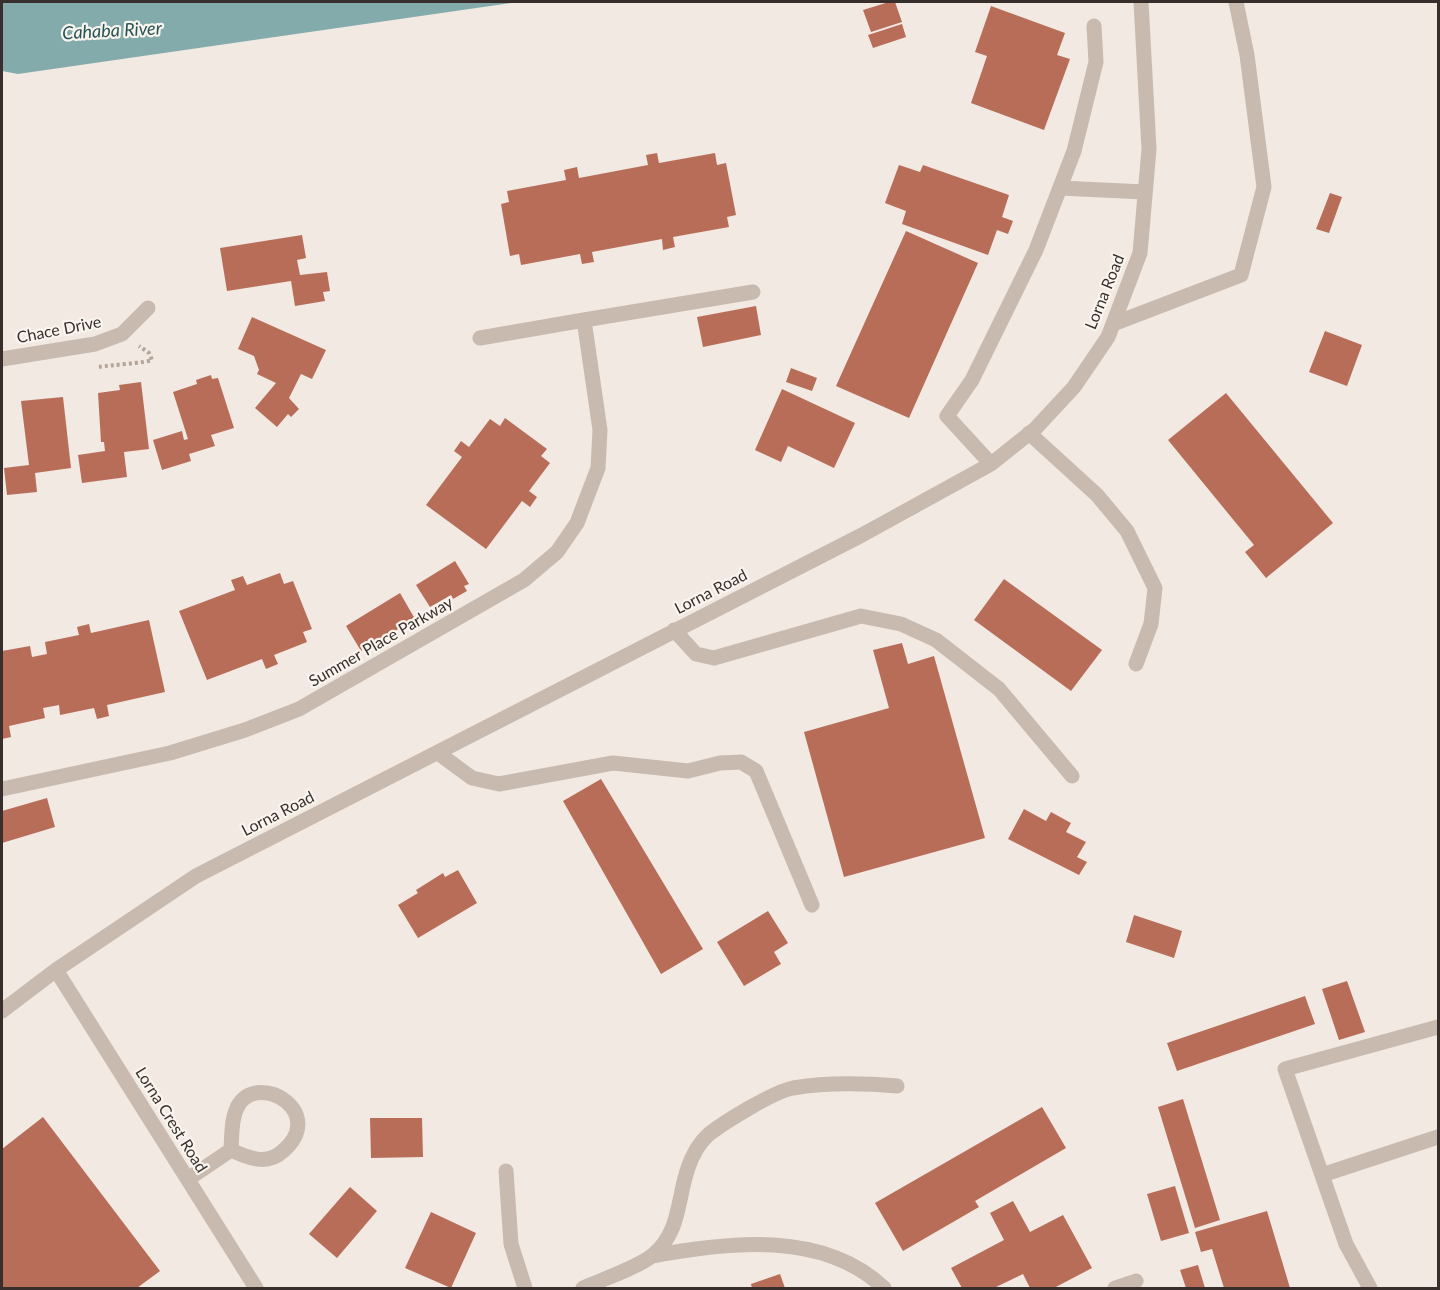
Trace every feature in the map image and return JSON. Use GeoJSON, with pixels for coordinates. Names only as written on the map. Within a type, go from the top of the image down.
{"type":"FeatureCollection","features":[{"type":"Feature","properties":{"kind":"street","name":"Lorna Road"},"geometry":{"type":"LineString","coordinates":[[2,1011],[56,970],[196,876],[862,535],[991,464],[1029,433],[1074,387],[1108,337],[1140,253],[1149,149],[1141,2]]}},
{"type":"Feature","properties":{"kind":"street"},"geometry":{"type":"LineString","coordinates":[[1113,324],[1241,275],[1264,187],[1247,55],[1236,2]]}},
{"type":"Feature","properties":{"kind":"street"},"geometry":{"type":"LineString","coordinates":[[991,464],[947,417],[972,381],[1036,250],[1074,151],[1096,62],[1094,26]]}},
{"type":"Feature","properties":{"kind":"street"},"geometry":{"type":"LineString","coordinates":[[1060,188],[1146,192]]}},
{"type":"Feature","properties":{"kind":"street"},"geometry":{"type":"LineString","coordinates":[[480,338],[753,292]]}},
{"type":"Feature","properties":{"kind":"street","name":"Chace Drive"},"geometry":{"type":"LineString","coordinates":[[2,359],[95,344],[123,334],[148,308]]}},
{"type":"Feature","properties":{"kind":"street","name":"Summer Place Parkway"},"geometry":{"type":"LineString","coordinates":[[2,789],[170,753],[245,730],[299,709],[524,580],[557,552],[578,523],[598,468],[600,430],[590,348],[584,320]]}},
{"type":"Feature","properties":{"kind":"street"},"geometry":{"type":"LineString","coordinates":[[1029,433],[1097,495],[1127,531],[1155,588],[1151,624],[1136,664]]}},
{"type":"Feature","properties":{"kind":"street"},"geometry":{"type":"LineString","coordinates":[[674,630],[696,654],[714,658],[861,616],[901,624],[936,640],[999,689],[1072,776]]}},
{"type":"Feature","properties":{"kind":"street"},"geometry":{"type":"LineString","coordinates":[[438,753],[472,778],[499,784],[613,763],[688,771],[720,763],[741,762],[756,771],[812,905]]}},
{"type":"Feature","properties":{"kind":"street","name":"Lorna Crest Road"},"geometry":{"type":"LineString","coordinates":[[56,970],[256,1288]]}},
{"type":"Feature","properties":{"kind":"street"},"geometry":{"type":"LineString","coordinates":[[1370,1288],[1346,1244],[1285,1069],[1438,1027]]}},
{"type":"Feature","properties":{"kind":"street"},"geometry":{"type":"LineString","coordinates":[[652,1256],[668,1237],[680,1209],[687,1169],[696,1150],[708,1135],[750,1108],[790,1089],[852,1082],[897,1086]]}},
{"type":"Feature","properties":{"kind":"street"},"geometry":{"type":"LineString","coordinates":[[259,1093],[278,1095],[287,1101],[298,1116],[299,1126],[290,1145],[280,1154],[263,1160],[247,1158],[231,1150],[234,1116],[240,1104],[247,1097],[259,1093]]}},
{"type":"Feature","properties":{"kind":"street"},"geometry":{"type":"LineString","coordinates":[[1322,1175],[1438,1137]]}},
{"type":"Feature","properties":{"kind":"street"},"geometry":{"type":"LineString","coordinates":[[188,1179],[231,1150]]}},
{"type":"Feature","properties":{"kind":"street"},"geometry":{"type":"LineString","coordinates":[[506,1172],[511,1244],[525,1288]]}},
{"type":"Feature","properties":{"kind":"street"},"geometry":{"type":"LineString","coordinates":[[583,1288],[652,1256],[729,1245],[780,1246],[834,1258],[873,1278],[884,1288]]}},
{"type":"Feature","properties":{"kind":"street"},"geometry":{"type":"LineString","coordinates":[[1115,1288],[1136,1281]]}},
{"type":"Feature","properties":{"kind":"water","name":"Cahaba River"},"geometry":{"type":"Polygon","coordinates":[[[2,2],[518,2],[18,74],[2,71],[2,2]]]}},
{"type":"Feature","properties":{"kind":"building"},"geometry":{"type":"Polygon","coordinates":[[[895,2],[902,22],[871,32],[863,10],[895,2]]]}},
{"type":"Feature","properties":{"kind":"building"},"geometry":{"type":"Polygon","coordinates":[[[991,6],[1065,33],[1057,55],[1070,59],[1044,130],[971,103],[987,56],[975,52],[991,6]]]}},
{"type":"Feature","properties":{"kind":"building"},"geometry":{"type":"Polygon","coordinates":[[[902,24],[906,37],[873,48],[868,35],[902,24]]]}},
{"type":"Feature","properties":{"kind":"building"},"geometry":{"type":"Polygon","coordinates":[[[657,153],[659,163],[715,153],[717,165],[726,163],[736,215],[727,217],[729,227],[673,237],[675,247],[663,250],[662,239],[592,252],[594,262],[582,264],[580,254],[521,265],[519,254],[510,256],[501,204],[509,202],[507,191],[566,180],[564,170],[577,167],[579,178],[648,165],[646,155],[657,153]]]}},
{"type":"Feature","properties":{"kind":"building"},"geometry":{"type":"Polygon","coordinates":[[[899,165],[920,172],[923,165],[1009,195],[1002,217],[1013,221],[1008,234],[997,230],[988,255],[902,224],[906,211],[885,203],[899,165]]]}},
{"type":"Feature","properties":{"kind":"building"},"geometry":{"type":"Polygon","coordinates":[[[1330,193],[1342,197],[1329,233],[1316,229],[1330,193]]]}},
{"type":"Feature","properties":{"kind":"building"},"geometry":{"type":"Polygon","coordinates":[[[906,231],[978,263],[909,418],[836,386],[906,231]]]}},
{"type":"Feature","properties":{"kind":"building"},"geometry":{"type":"Polygon","coordinates":[[[302,235],[306,258],[297,260],[300,275],[327,272],[330,291],[323,292],[325,301],[295,306],[291,281],[227,291],[220,248],[302,235]]]}},
{"type":"Feature","properties":{"kind":"building"},"geometry":{"type":"Polygon","coordinates":[[[756,306],[761,335],[703,347],[697,317],[756,306]]]}},
{"type":"Feature","properties":{"kind":"building"},"geometry":{"type":"Polygon","coordinates":[[[252,317],[326,350],[312,379],[301,374],[289,398],[299,409],[291,417],[288,414],[277,427],[255,408],[276,383],[257,374],[259,370],[254,356],[238,349],[252,317]]]}},
{"type":"Feature","properties":{"kind":"building"},"geometry":{"type":"Polygon","coordinates":[[[1325,331],[1362,345],[1347,386],[1309,372],[1325,331]]]}},
{"type":"Feature","properties":{"kind":"building"},"geometry":{"type":"Polygon","coordinates":[[[791,368],[817,378],[812,391],[786,382],[791,368]]]}},
{"type":"Feature","properties":{"kind":"building"},"geometry":{"type":"Polygon","coordinates":[[[211,375],[212,379],[218,378],[234,428],[211,435],[215,446],[189,454],[191,461],[162,470],[153,440],[182,431],[184,440],[188,439],[173,392],[197,384],[196,380],[211,375]]]}},
{"type":"Feature","properties":{"kind":"building"},"geometry":{"type":"Polygon","coordinates":[[[141,382],[149,449],[124,452],[127,477],[82,483],[78,455],[105,451],[104,442],[101,442],[98,393],[120,390],[119,385],[141,382]]]}},
{"type":"Feature","properties":{"kind":"building"},"geometry":{"type":"Polygon","coordinates":[[[782,389],[855,423],[834,468],[788,446],[781,462],[755,450],[782,389]]]}},
{"type":"Feature","properties":{"kind":"building"},"geometry":{"type":"Polygon","coordinates":[[[1226,393],[1333,523],[1266,578],[1245,552],[1254,545],[1168,440],[1226,393]]]}},
{"type":"Feature","properties":{"kind":"building"},"geometry":{"type":"Polygon","coordinates":[[[63,397],[71,468],[35,473],[37,492],[7,495],[4,468],[29,465],[21,401],[63,397]]]}},
{"type":"Feature","properties":{"kind":"building"},"geometry":{"type":"Polygon","coordinates":[[[505,418],[547,449],[541,456],[550,463],[529,491],[537,497],[530,507],[522,501],[486,549],[426,505],[462,457],[454,451],[461,441],[469,447],[490,419],[500,426],[505,418]]]}},
{"type":"Feature","properties":{"kind":"building"},"geometry":{"type":"Polygon","coordinates":[[[455,561],[469,584],[464,586],[467,591],[453,599],[451,595],[430,607],[416,585],[455,561]]]}},
{"type":"Feature","properties":{"kind":"building"},"geometry":{"type":"Polygon","coordinates":[[[280,573],[284,584],[293,581],[312,629],[303,632],[307,642],[274,655],[278,664],[266,669],[262,659],[207,680],[179,611],[235,590],[231,580],[243,576],[247,585],[280,573]]]}},
{"type":"Feature","properties":{"kind":"building"},"geometry":{"type":"Polygon","coordinates":[[[1004,579],[1102,650],[1071,691],[974,620],[1004,579]]]}},
{"type":"Feature","properties":{"kind":"building"},"geometry":{"type":"Polygon","coordinates":[[[400,593],[415,619],[361,651],[346,626],[400,593]]]}},
{"type":"Feature","properties":{"kind":"building"},"geometry":{"type":"Polygon","coordinates":[[[149,620],[165,692],[107,705],[109,716],[97,719],[94,708],[60,715],[59,705],[43,708],[45,718],[9,726],[11,737],[2,739],[2,651],[30,646],[32,657],[47,654],[45,642],[79,635],[77,627],[89,624],[91,633],[149,620]]]}},
{"type":"Feature","properties":{"kind":"building"},"geometry":{"type":"Polygon","coordinates":[[[902,643],[908,664],[934,656],[985,838],[844,877],[804,732],[889,708],[873,650],[902,643]]]}},
{"type":"Feature","properties":{"kind":"building"},"geometry":{"type":"Polygon","coordinates":[[[601,779],[703,949],[661,974],[563,801],[601,779]]]}},
{"type":"Feature","properties":{"kind":"building"},"geometry":{"type":"Polygon","coordinates":[[[47,798],[55,827],[2,843],[2,811],[47,798]]]}},
{"type":"Feature","properties":{"kind":"building"},"geometry":{"type":"Polygon","coordinates":[[[1024,809],[1046,821],[1051,812],[1071,823],[1066,832],[1086,842],[1077,857],[1087,862],[1079,875],[1008,839],[1024,809]]]}},
{"type":"Feature","properties":{"kind":"building"},"geometry":{"type":"Polygon","coordinates":[[[458,870],[477,903],[418,938],[398,905],[418,893],[416,890],[443,873],[445,877],[458,870]]]}},
{"type":"Feature","properties":{"kind":"building"},"geometry":{"type":"Polygon","coordinates":[[[768,911],[788,943],[774,952],[781,964],[744,986],[717,942],[768,911]]]}},
{"type":"Feature","properties":{"kind":"building"},"geometry":{"type":"Polygon","coordinates":[[[1134,915],[1182,931],[1174,958],[1126,942],[1134,915]]]}},
{"type":"Feature","properties":{"kind":"building"},"geometry":{"type":"Polygon","coordinates":[[[1347,981],[1365,1032],[1339,1040],[1322,989],[1347,981]]]}},
{"type":"Feature","properties":{"kind":"building"},"geometry":{"type":"Polygon","coordinates":[[[1305,996],[1315,1024],[1177,1071],[1167,1043],[1305,996]]]}},
{"type":"Feature","properties":{"kind":"building"},"geometry":{"type":"Polygon","coordinates":[[[1183,1099],[1220,1220],[1195,1228],[1158,1107],[1183,1099]]]}},
{"type":"Feature","properties":{"kind":"building"},"geometry":{"type":"Polygon","coordinates":[[[1042,1107],[1066,1148],[975,1201],[979,1207],[903,1251],[875,1203],[1042,1107]]]}},
{"type":"Feature","properties":{"kind":"building"},"geometry":{"type":"Polygon","coordinates":[[[43,1117],[160,1271],[137,1288],[2,1288],[2,1149],[43,1117]]]}},
{"type":"Feature","properties":{"kind":"building"},"geometry":{"type":"Polygon","coordinates":[[[370,1118],[422,1118],[423,1157],[371,1158],[370,1118]]]}},
{"type":"Feature","properties":{"kind":"building"},"geometry":{"type":"Polygon","coordinates":[[[1175,1186],[1189,1233],[1161,1241],[1147,1194],[1175,1186]]]}},
{"type":"Feature","properties":{"kind":"building"},"geometry":{"type":"Polygon","coordinates":[[[350,1187],[377,1211],[337,1258],[309,1234],[350,1187]]]}},
{"type":"Feature","properties":{"kind":"building"},"geometry":{"type":"Polygon","coordinates":[[[1013,1201],[1030,1232],[1063,1215],[1092,1268],[1054,1288],[1030,1288],[1023,1274],[994,1288],[962,1288],[951,1268],[1004,1240],[990,1213],[1013,1201]]]}},
{"type":"Feature","properties":{"kind":"building"},"geometry":{"type":"Polygon","coordinates":[[[1267,1211],[1290,1288],[1224,1288],[1212,1249],[1201,1252],[1195,1232],[1267,1211]]]}},
{"type":"Feature","properties":{"kind":"building"},"geometry":{"type":"Polygon","coordinates":[[[431,1212],[476,1233],[451,1288],[405,1268],[431,1212]]]}},
{"type":"Feature","properties":{"kind":"building"},"geometry":{"type":"Polygon","coordinates":[[[1198,1265],[1205,1288],[1186,1288],[1180,1270],[1198,1265]]]}},
{"type":"Feature","properties":{"kind":"building"},"geometry":{"type":"Polygon","coordinates":[[[780,1274],[785,1288],[752,1288],[751,1284],[780,1274]]]}}]}
